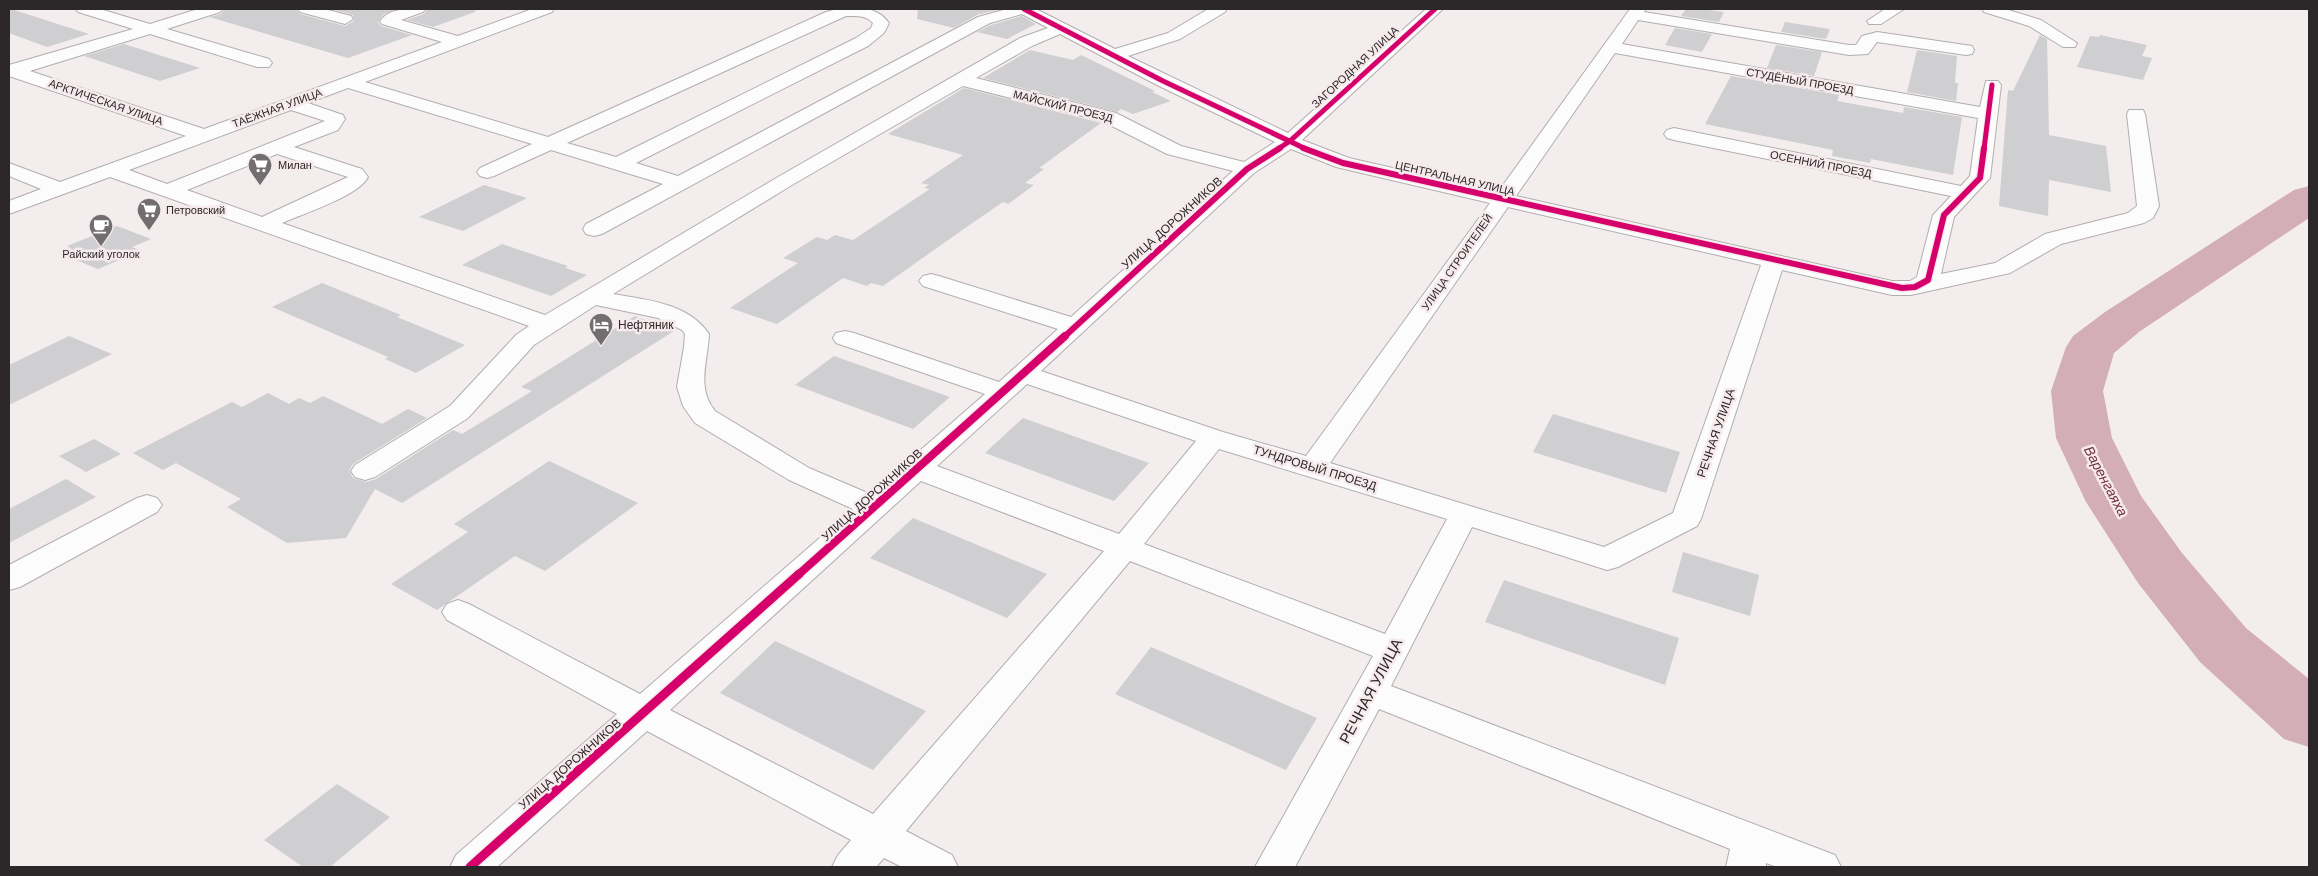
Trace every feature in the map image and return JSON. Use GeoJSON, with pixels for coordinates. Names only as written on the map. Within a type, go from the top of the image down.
{"type":"FeatureCollection","features":[{"type":"Feature","properties":{"kind":"street"},"geometry":{"type":"LineString","coordinates":[[84,9],[262,63]]}},
{"type":"Feature","properties":{"kind":"street"},"geometry":{"type":"LineString","coordinates":[[10,70],[214,9]]}},
{"type":"Feature","properties":{"kind":"street"},"geometry":{"type":"LineString","coordinates":[[306,9],[345,20]]}},
{"type":"Feature","properties":{"kind":"street"},"geometry":{"type":"LineString","coordinates":[[417,9],[388,21],[458,41]]}},
{"type":"Feature","properties":{"kind":"street","name":"ТАЁЖНАЯ УЛИЦА"},"geometry":{"type":"LineString","coordinates":[[9,208],[546,9]]}},
{"type":"Feature","properties":{"kind":"street"},"geometry":{"type":"LineString","coordinates":[[594,229],[984,20],[1024,9]]}},
{"type":"Feature","properties":{"kind":"street","name":"ЦЕНТРАЛЬНАЯ УЛИЦА"},"geometry":{"type":"LineString","coordinates":[[1024,9],[1290,142],[1342,163],[1892,288],[1914,287],[2002,268],[2053,239],[2136,218],[2145,213],[2148,206],[2136,114]]}},
{"type":"Feature","properties":{"kind":"street"},"geometry":{"type":"LineString","coordinates":[[1114,55],[1174,36],[1218,9]]}},
{"type":"Feature","properties":{"kind":"street","name":"ЗАГОРОДНАЯ УЛИЦА"},"geometry":{"type":"LineString","coordinates":[[1290,142],[1435,9]]}},
{"type":"Feature","properties":{"kind":"street"},"geometry":{"type":"LineString","coordinates":[[1875,21],[1896,9]]}},
{"type":"Feature","properties":{"kind":"street"},"geometry":{"type":"LineString","coordinates":[[1990,9],[2035,23],[2069,44]]}},
{"type":"Feature","properties":{"kind":"street"},"geometry":{"type":"LineString","coordinates":[[487,172],[832,15],[845,11],[862,10],[879,19],[880,26],[874,35],[618,164]]}},
{"type":"Feature","properties":{"kind":"street"},"geometry":{"type":"LineString","coordinates":[[1637,12],[1849,50],[1862,50],[1868,40],[1877,37],[1966,50]]}},
{"type":"Feature","properties":{"kind":"street","name":"УЛИЦА СТРОИТЕЛЕЙ"},"geometry":{"type":"LineString","coordinates":[[1312,467],[1637,12]]}},
{"type":"Feature","properties":{"kind":"street"},"geometry":{"type":"LineString","coordinates":[[365,472],[459,412],[525,340],[547,324],[1026,42],[1062,28]]}},
{"type":"Feature","properties":{"kind":"street","name":"СТУДЁНЫЙ ПРОЕЗД"},"geometry":{"type":"LineString","coordinates":[[1612,47],[1988,114]]}},
{"type":"Feature","properties":{"kind":"street","name":"АРКТИЧЕСКАЯ УЛИЦА"},"geometry":{"type":"LineString","coordinates":[[10,70],[203,135]]}},
{"type":"Feature","properties":{"kind":"street","name":"МАЙСКИЙ ПРОЕЗД"},"geometry":{"type":"LineString","coordinates":[[961,80],[1109,117],[1174,150],[1247,169]]}},
{"type":"Feature","properties":{"kind":"street"},"geometry":{"type":"LineString","coordinates":[[346,82],[681,183]]}},
{"type":"Feature","properties":{"kind":"street"},"geometry":{"type":"LineString","coordinates":[[1914,287],[1928,280],[1944,215],[1980,178],[1992,86]]}},
{"type":"Feature","properties":{"kind":"street"},"geometry":{"type":"LineString","coordinates":[[169,190],[331,126],[336,119],[290,103]]}},
{"type":"Feature","properties":{"kind":"street","name":"ОСЕННИЙ ПРОЕЗД"},"geometry":{"type":"LineString","coordinates":[[1674,134],[1967,193]]}},
{"type":"Feature","properties":{"kind":"street","name":"УЛИЦА ДОРОЖНИКОВ"},"geometry":{"type":"LineString","coordinates":[[470,867],[918,469],[1247,169],[1290,142]]}},
{"type":"Feature","properties":{"kind":"street"},"geometry":{"type":"LineString","coordinates":[[262,224],[348,186],[356,181],[358,176],[355,173],[276,148]]}},
{"type":"Feature","properties":{"kind":"street"},"geometry":{"type":"LineString","coordinates":[[9,169],[59,189]]}},
{"type":"Feature","properties":{"kind":"street"},"geometry":{"type":"LineString","coordinates":[[109,170],[547,324]]}},
{"type":"Feature","properties":{"kind":"street","name":"РЕЧНАЯ УЛИЦА"},"geometry":{"type":"LineString","coordinates":[[1607,559],[1686,519],[1774,262]]}},
{"type":"Feature","properties":{"kind":"street"},"geometry":{"type":"LineString","coordinates":[[931,282],[1075,326]]}},
{"type":"Feature","properties":{"kind":"street"},"geometry":{"type":"LineString","coordinates":[[592,297],[609,302],[654,309],[691,325],[697,334],[690,395],[695,406],[706,417],[799,474],[874,507]]}},
{"type":"Feature","properties":{"kind":"street","name":"ТУНДРОВЫЙ ПРОЕЗД"},"geometry":{"type":"LineString","coordinates":[[845,338],[1213,438],[1607,559]]}},
{"type":"Feature","properties":{"kind":"street"},"geometry":{"type":"LineString","coordinates":[[852,867],[1124,548],[1213,438]]}},
{"type":"Feature","properties":{"kind":"street"},"geometry":{"type":"LineString","coordinates":[[918,469],[1393,650]]}},
{"type":"Feature","properties":{"kind":"street"},"geometry":{"type":"LineString","coordinates":[[9,579],[147,505]]}},
{"type":"Feature","properties":{"kind":"street","name":"РЕЧНАЯ УЛИЦА"},"geometry":{"type":"LineString","coordinates":[[1275,867],[1371,692],[1464,514]]}},
{"type":"Feature","properties":{"kind":"street"},"geometry":{"type":"LineString","coordinates":[[458,612],[938,867]]}},
{"type":"Feature","properties":{"kind":"street"},"geometry":{"type":"LineString","coordinates":[[1371,692],[1749,854],[1821,867]]}},
{"type":"Feature","properties":{"kind":"building"},"geometry":{"type":"Polygon","coordinates":[[[9,9],[89,34],[47,47],[9,33],[9,9]]]}},
{"type":"Feature","properties":{"kind":"building"},"geometry":{"type":"Polygon","coordinates":[[[224,9],[296,9],[300,14],[345,26],[354,21],[353,15],[331,9],[396,9],[383,15],[378,22],[381,26],[412,35],[348,58],[209,17],[221,14],[224,9]]]}},
{"type":"Feature","properties":{"kind":"building"},"geometry":{"type":"Polygon","coordinates":[[[427,9],[475,9],[475,12],[433,27],[407,20],[424,14],[427,9]]]}},
{"type":"Feature","properties":{"kind":"building"},"geometry":{"type":"Polygon","coordinates":[[[918,9],[1001,9],[977,15],[954,28],[917,19],[918,9]]]}},
{"type":"Feature","properties":{"kind":"building"},"geometry":{"type":"Polygon","coordinates":[[[1686,9],[1724,12],[1719,22],[1681,16],[1686,9]]]}},
{"type":"Feature","properties":{"kind":"building"},"geometry":{"type":"Polygon","coordinates":[[[1022,16],[1036,24],[1007,39],[977,32],[991,25],[1022,16]]]}},
{"type":"Feature","properties":{"kind":"building"},"geometry":{"type":"Polygon","coordinates":[[[1785,22],[1830,29],[1826,39],[1781,32],[1785,22]]]}},
{"type":"Feature","properties":{"kind":"building"},"geometry":{"type":"Polygon","coordinates":[[[1675,28],[1712,34],[1702,52],[1665,45],[1675,28]]]}},
{"type":"Feature","properties":{"kind":"building"},"geometry":{"type":"Polygon","coordinates":[[[2040,35],[2047,39],[2049,135],[2106,146],[2111,192],[2049,180],[2048,216],[1999,206],[2008,90],[2013,91],[2040,35]]]}},
{"type":"Feature","properties":{"kind":"building"},"geometry":{"type":"Polygon","coordinates":[[[2100,35],[2147,45],[2142,56],[2152,58],[2143,80],[2077,67],[2090,36],[2099,37],[2100,35]]]}},
{"type":"Feature","properties":{"kind":"building"},"geometry":{"type":"Polygon","coordinates":[[[124,44],[200,68],[160,81],[84,56],[124,44]]]}},
{"type":"Feature","properties":{"kind":"building"},"geometry":{"type":"Polygon","coordinates":[[[1776,45],[1822,52],[1814,76],[1767,68],[1776,45]]]}},
{"type":"Feature","properties":{"kind":"building"},"geometry":{"type":"Polygon","coordinates":[[[1030,50],[1073,60],[1081,55],[1155,91],[1152,92],[1171,101],[1133,114],[1121,109],[1117,112],[983,78],[1030,50]]]}},
{"type":"Feature","properties":{"kind":"building"},"geometry":{"type":"Polygon","coordinates":[[[1917,50],[1957,56],[1955,83],[1958,83],[1956,101],[1907,92],[1917,50]]]}},
{"type":"Feature","properties":{"kind":"building"},"geometry":{"type":"Polygon","coordinates":[[[1731,76],[1839,95],[1837,101],[1903,113],[1904,107],[1962,117],[1953,175],[1871,159],[1870,163],[1832,156],[1833,150],[1705,124],[1731,76]]]}},
{"type":"Feature","properties":{"kind":"building"},"geometry":{"type":"Polygon","coordinates":[[[964,88],[1101,123],[1039,168],[1044,169],[1025,183],[1034,185],[1008,204],[1003,202],[883,286],[871,283],[867,286],[843,278],[777,324],[730,308],[798,263],[783,258],[817,237],[827,240],[835,235],[853,240],[930,189],[924,188],[929,185],[921,183],[963,155],[888,134],[964,88]]]}},
{"type":"Feature","properties":{"kind":"building"},"geometry":{"type":"Polygon","coordinates":[[[484,185],[527,198],[463,231],[419,217],[484,185]]]}},
{"type":"Feature","properties":{"kind":"building"},"geometry":{"type":"Polygon","coordinates":[[[117,226],[151,239],[132,247],[141,251],[98,269],[61,254],[72,249],[67,246],[117,226]]]}},
{"type":"Feature","properties":{"kind":"building"},"geometry":{"type":"Polygon","coordinates":[[[502,244],[568,266],[565,268],[587,275],[551,296],[462,265],[502,244]]]}},
{"type":"Feature","properties":{"kind":"building"},"geometry":{"type":"Polygon","coordinates":[[[322,283],[401,315],[397,317],[465,345],[416,373],[385,359],[388,357],[272,307],[322,283]]]}},
{"type":"Feature","properties":{"kind":"building"},"geometry":{"type":"Polygon","coordinates":[[[635,316],[674,331],[402,503],[375,489],[346,538],[287,543],[227,507],[241,499],[176,463],[163,470],[133,453],[232,402],[242,407],[268,393],[289,404],[299,398],[310,403],[323,396],[382,424],[408,409],[427,418],[353,464],[349,470],[353,478],[366,482],[376,479],[453,430],[462,434],[532,391],[521,387],[635,316]]]}},
{"type":"Feature","properties":{"kind":"building"},"geometry":{"type":"Polygon","coordinates":[[[69,336],[112,354],[9,405],[9,365],[69,336]]]}},
{"type":"Feature","properties":{"kind":"building"},"geometry":{"type":"Polygon","coordinates":[[[834,356],[950,397],[913,429],[795,385],[834,356]]]}},
{"type":"Feature","properties":{"kind":"building"},"geometry":{"type":"Polygon","coordinates":[[[1553,414],[1680,452],[1666,493],[1533,452],[1553,414]]]}},
{"type":"Feature","properties":{"kind":"building"},"geometry":{"type":"Polygon","coordinates":[[[1023,418],[1149,463],[1114,501],[985,453],[1023,418]]]}},
{"type":"Feature","properties":{"kind":"building"},"geometry":{"type":"Polygon","coordinates":[[[94,439],[121,454],[86,472],[59,456],[94,439]]]}},
{"type":"Feature","properties":{"kind":"building"},"geometry":{"type":"Polygon","coordinates":[[[549,461],[638,503],[545,571],[515,556],[437,610],[391,584],[468,532],[454,524],[549,461]]]}},
{"type":"Feature","properties":{"kind":"building"},"geometry":{"type":"Polygon","coordinates":[[[66,479],[96,497],[9,543],[9,509],[66,479]]]}},
{"type":"Feature","properties":{"kind":"building"},"geometry":{"type":"Polygon","coordinates":[[[913,518],[1047,574],[1007,618],[870,558],[913,518]]]}},
{"type":"Feature","properties":{"kind":"building"},"geometry":{"type":"Polygon","coordinates":[[[1683,552],[1759,575],[1750,616],[1672,592],[1683,552]]]}},
{"type":"Feature","properties":{"kind":"building"},"geometry":{"type":"Polygon","coordinates":[[[1504,580],[1679,638],[1665,685],[1485,622],[1504,580]]]}},
{"type":"Feature","properties":{"kind":"building"},"geometry":{"type":"Polygon","coordinates":[[[775,641],[926,711],[873,770],[720,693],[775,641]]]}},
{"type":"Feature","properties":{"kind":"building"},"geometry":{"type":"Polygon","coordinates":[[[1151,647],[1317,718],[1286,770],[1115,694],[1151,647]]]}},
{"type":"Feature","properties":{"kind":"building"},"geometry":{"type":"Polygon","coordinates":[[[337,784],[390,817],[330,867],[303,867],[264,840],[337,784]]]}},
{"type":"Feature","properties":{"kind":"waterway","name":"Варенгаяха"},"geometry":{"type":"LineString","coordinates":[[2309,199],[2122,322],[2091,347],[2077,391],[2084,438],[2115,502],[2160,568],[2223,645],[2309,719]]}},
{"type":"Feature","properties":{"kind":"cycle path"},"geometry":{"type":"LineString","coordinates":[[1024,9],[1163,81],[1310,151],[1343,163],[1892,288],[1911,288],[1928,280],[1944,215],[1980,178],[1992,85]]}},
{"type":"Feature","properties":{"kind":"cycle path"},"geometry":{"type":"LineString","coordinates":[[470,867],[1023,374],[1247,169],[1290,141],[1435,9]]}},
{"type":"Feature","properties":{"kind":"place","name":"Милан"},"geometry":{"type":"Point","coordinates":[260,186]}},
{"type":"Feature","properties":{"kind":"place","name":"Петровский"},"geometry":{"type":"Point","coordinates":[149,231]}},
{"type":"Feature","properties":{"kind":"place","name":"Райский уголок"},"geometry":{"type":"Point","coordinates":[101,247]}},
{"type":"Feature","properties":{"kind":"place","name":"Нефтяник"},"geometry":{"type":"Point","coordinates":[601,346]}}]}
